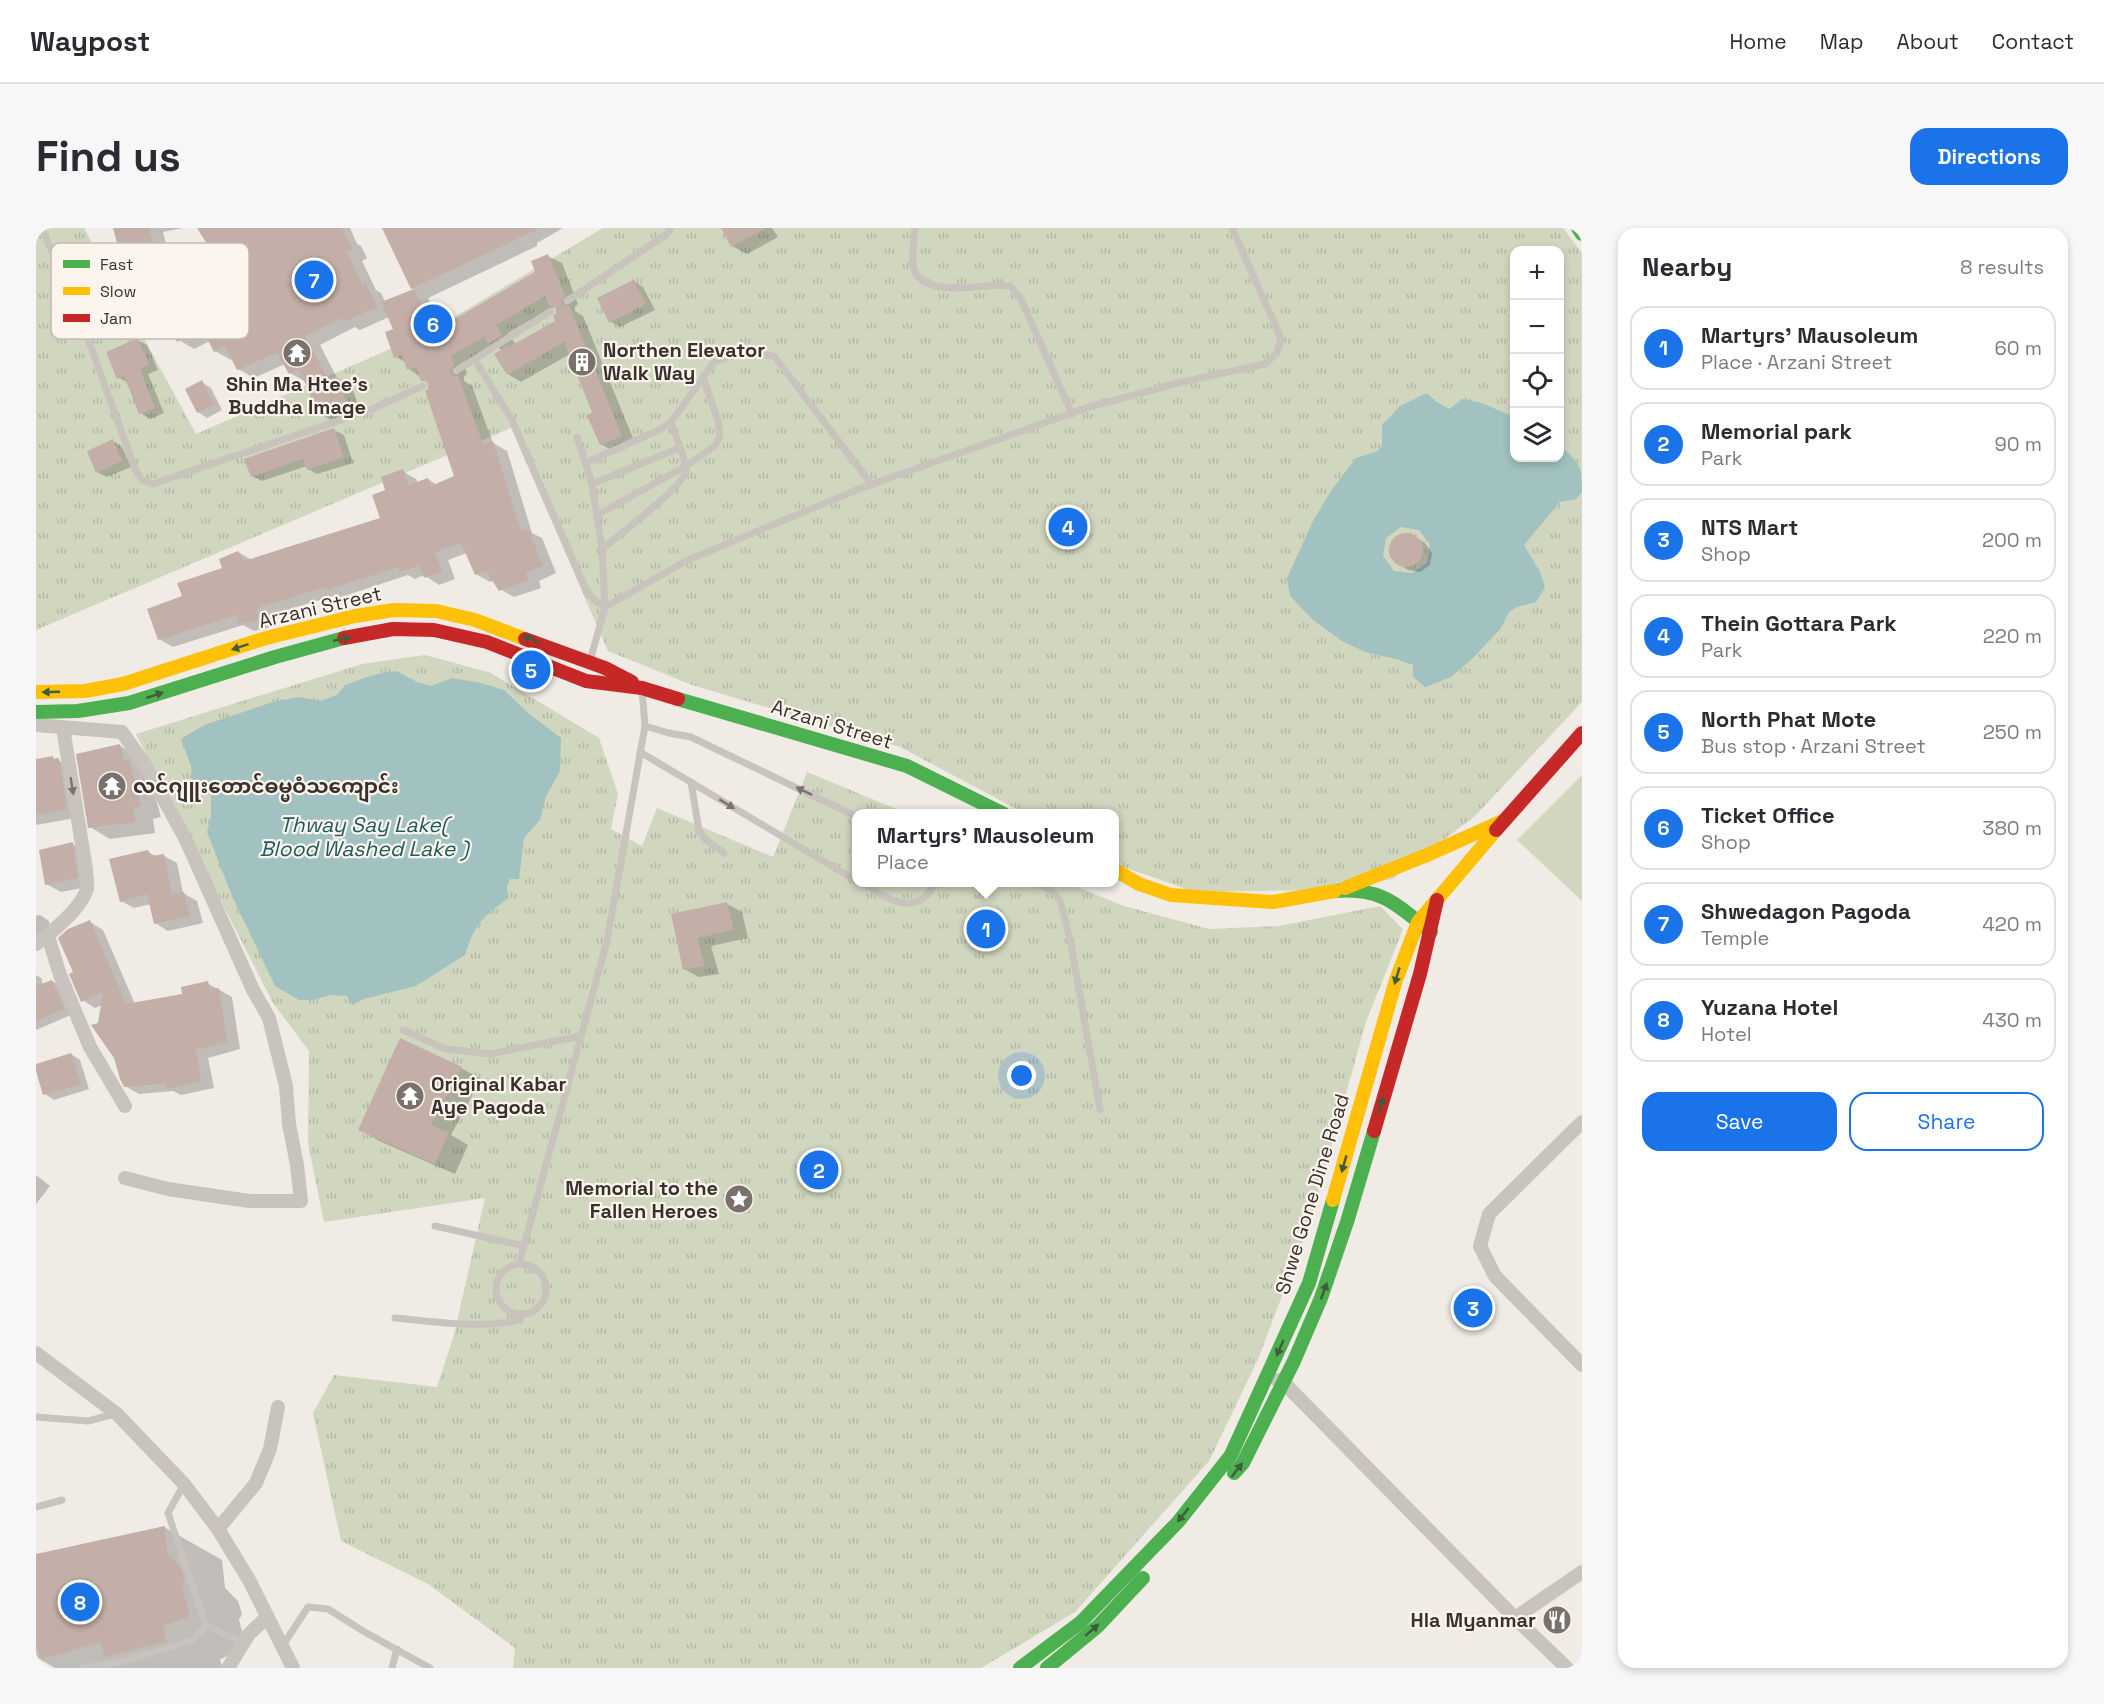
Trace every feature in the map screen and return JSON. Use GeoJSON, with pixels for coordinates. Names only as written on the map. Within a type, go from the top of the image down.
{"type":"FeatureCollection","features":[{"type":"Feature","properties":{"kind":"main road"},"geometry":{"type":"LineString","coordinates":[[1578,228],[1582,234]]}},
{"type":"Feature","properties":{"kind":"main road","name":"Arzani Street"},"geometry":{"type":"LineString","coordinates":[[36,692],[85,691],[123,684],[266,638],[355,616],[394,610],[436,611],[475,620],[590,662],[642,688]]}},
{"type":"Feature","properties":{"kind":"main road"},"geometry":{"type":"LineString","coordinates":[[434,630],[436,611]]}},
{"type":"Feature","properties":{"kind":"main road","name":"Arzani Street"},"geometry":{"type":"LineString","coordinates":[[36,712],[78,711],[129,703],[338,639],[393,629],[434,630],[487,642],[586,681],[642,688],[907,766],[996,809]]}},
{"type":"Feature","properties":{"kind":"main road"},"geometry":{"type":"LineString","coordinates":[[266,638],[275,657]]}},
{"type":"Feature","properties":{"kind":"main road"},"geometry":{"type":"LineString","coordinates":[[123,684],[129,703]]}},
{"type":"Feature","properties":{"kind":"main road","name":"Shwe Gone Dine Road"},"geometry":{"type":"LineString","coordinates":[[1030,1666],[1081,1622],[1178,1522],[1231,1455],[1309,1283],[1396,980],[1405,951],[1418,922],[1582,733]]}},
{"type":"Feature","properties":{"kind":"main road"},"geometry":{"type":"LineString","coordinates":[[1336,891],[1427,855],[1506,820]]}},
{"type":"Feature","properties":{"kind":"main road"},"geometry":{"type":"LineString","coordinates":[[1119,872],[1139,885],[1171,895],[1273,902],[1336,891],[1375,892],[1388,897],[1431,932]]}},
{"type":"Feature","properties":{"kind":"main road","name":"Shwe Gone Dine Road"},"geometry":{"type":"LineString","coordinates":[[1228,1481],[1243,1463],[1284,1383],[1321,1299],[1347,1224],[1409,1013],[1438,897]]}},
{"type":"Feature","properties":{"kind":"main road"},"geometry":{"type":"LineString","coordinates":[[1047,1668],[1098,1626],[1200,1516]]}},
{"type":"Feature","properties":{"kind":"street"},"geometry":{"type":"LineString","coordinates":[[36,725],[122,732],[144,763],[186,840],[253,990],[269,1018],[286,1086],[289,1124],[302,1201],[249,1201],[168,1189],[124,1179]]}},
{"type":"Feature","properties":{"kind":"street"},"geometry":{"type":"LineString","coordinates":[[63,728],[86,869],[87,888],[79,903],[42,940],[60,975],[90,1047],[125,1106]]}},
{"type":"Feature","properties":{"kind":"street"},"geometry":{"type":"LineString","coordinates":[[1582,1122],[1489,1214],[1480,1246],[1495,1276],[1582,1365]]}},
{"type":"Feature","properties":{"kind":"street"},"geometry":{"type":"LineString","coordinates":[[36,1353],[117,1414],[184,1484],[218,1529],[249,1580],[293,1668]]}},
{"type":"Feature","properties":{"kind":"street"},"geometry":{"type":"LineString","coordinates":[[1268,1374],[1284,1383],[1567,1668]]}},
{"type":"Feature","properties":{"kind":"street"},"geometry":{"type":"LineString","coordinates":[[218,1529],[256,1483],[270,1449],[278,1407]]}},
{"type":"Feature","properties":{"kind":"street"},"geometry":{"type":"LineString","coordinates":[[1515,1618],[1582,1572]]}},
{"type":"Feature","properties":{"kind":"street"},"geometry":{"type":"LineString","coordinates":[[228,1668],[249,1635],[267,1617]]}},
{"type":"Feature","properties":{"kind":"lane"},"geometry":{"type":"LineString","coordinates":[[41,228],[51,249]]}},
{"type":"Feature","properties":{"kind":"lane"},"geometry":{"type":"LineString","coordinates":[[567,301],[667,234],[671,228]]}},
{"type":"Feature","properties":{"kind":"lane"},"geometry":{"type":"LineString","coordinates":[[915,228],[913,268],[922,281],[938,288],[1010,286],[1020,297],[1072,414]]}},
{"type":"Feature","properties":{"kind":"lane"},"geometry":{"type":"LineString","coordinates":[[605,607],[688,560],[872,485],[1072,414],[1182,382],[1264,364],[1276,353],[1281,338],[1232,228]]}},
{"type":"Feature","properties":{"kind":"lane"},"geometry":{"type":"LineString","coordinates":[[456,371],[551,312]]}},
{"type":"Feature","properties":{"kind":"lane"},"geometry":{"type":"LineString","coordinates":[[88,339],[135,468],[142,480],[153,484],[370,410],[423,386]]}},
{"type":"Feature","properties":{"kind":"lane"},"geometry":{"type":"LineString","coordinates":[[586,463],[661,429],[671,422],[714,362],[740,352],[774,356],[872,485]]}},
{"type":"Feature","properties":{"kind":"lane"},"geometry":{"type":"LineString","coordinates":[[475,360],[512,420],[586,590],[594,600],[605,607]]}},
{"type":"Feature","properties":{"kind":"lane"},"geometry":{"type":"LineString","coordinates":[[597,514],[686,466],[716,445],[720,436],[718,421],[702,377]]}},
{"type":"Feature","properties":{"kind":"lane"},"geometry":{"type":"LineString","coordinates":[[602,549],[682,481],[686,474],[686,466],[671,422]]}},
{"type":"Feature","properties":{"kind":"lane"},"geometry":{"type":"LineString","coordinates":[[577,437],[592,484],[597,514],[602,549],[605,607],[586,681]]}},
{"type":"Feature","properties":{"kind":"lane"},"geometry":{"type":"LineString","coordinates":[[592,484],[679,448]]}},
{"type":"Feature","properties":{"kind":"lane"},"geometry":{"type":"LineString","coordinates":[[519,1264],[607,941],[645,726],[642,688]]}},
{"type":"Feature","properties":{"kind":"lane"},"geometry":{"type":"LineString","coordinates":[[645,726],[691,737],[852,815]]}},
{"type":"Feature","properties":{"kind":"lane"},"geometry":{"type":"LineString","coordinates":[[640,752],[852,878]]}},
{"type":"Feature","properties":{"kind":"lane"},"geometry":{"type":"LineString","coordinates":[[691,783],[699,831],[706,840],[724,853]]}},
{"type":"Feature","properties":{"kind":"lane"},"geometry":{"type":"LineString","coordinates":[[867,887],[893,902],[911,904],[922,900],[933,887]]}},
{"type":"Feature","properties":{"kind":"lane"},"geometry":{"type":"LineString","coordinates":[[1045,887],[1053,892],[1061,902],[1071,944],[1100,1109]]}},
{"type":"Feature","properties":{"kind":"lane"},"geometry":{"type":"LineString","coordinates":[[404,1030],[446,1048],[490,1054],[581,1036]]}},
{"type":"Feature","properties":{"kind":"lane"},"geometry":{"type":"LineString","coordinates":[[435,1226],[524,1246]]}},
{"type":"Feature","properties":{"kind":"lane"},"geometry":{"type":"LineString","coordinates":[[527,1264],[540,1273],[546,1288],[542,1303],[530,1312],[522,1314],[507,1310],[501,1305],[495,1290],[499,1275],[512,1265],[527,1264]]}},
{"type":"Feature","properties":{"kind":"lane"},"geometry":{"type":"LineString","coordinates":[[394,1318],[498,1325],[520,1320],[522,1314]]}},
{"type":"Feature","properties":{"kind":"lane"},"geometry":{"type":"LineString","coordinates":[[36,1417],[88,1421],[117,1414]]}},
{"type":"Feature","properties":{"kind":"lane"},"geometry":{"type":"LineString","coordinates":[[184,1484],[168,1513],[206,1626],[244,1642]]}},
{"type":"Feature","properties":{"kind":"lane"},"geometry":{"type":"LineString","coordinates":[[36,1507],[62,1500]]}},
{"type":"Feature","properties":{"kind":"lane"},"geometry":{"type":"LineString","coordinates":[[283,1645],[308,1607],[328,1609],[430,1668]]}},
{"type":"Feature","properties":{"kind":"lane"},"geometry":{"type":"LineString","coordinates":[[83,1668],[121,1662],[193,1640],[206,1626]]}},
{"type":"Feature","properties":{"kind":"lane"},"geometry":{"type":"LineString","coordinates":[[392,1668],[397,1649]]}},
{"type":"Feature","properties":{"kind":"green space"},"geometry":{"type":"Polygon","coordinates":[[[36,228],[84,228],[92,243],[51,243],[51,339],[144,339],[196,434],[429,332],[603,228],[1563,228],[1582,253],[1582,702],[1475,816],[1392,879],[1321,890],[1195,892],[1119,865],[1119,809],[1016,809],[900,747],[692,685],[608,651],[511,428],[36,630],[36,228]]]}},
{"type":"Feature","properties":{"kind":"green space"},"geometry":{"type":"Polygon","coordinates":[[[425,655],[491,673],[599,738],[618,794],[611,829],[642,846],[657,808],[773,857],[807,772],[896,809],[852,809],[852,887],[1078,887],[1124,906],[1209,929],[1279,926],[1380,906],[1403,929],[1366,1022],[1311,1219],[1259,1357],[1209,1461],[1075,1612],[981,1668],[513,1668],[515,1648],[428,1584],[341,1541],[313,1413],[334,1375],[437,1387],[454,1335],[485,1198],[324,1222],[308,1143],[309,1051],[273,1003],[136,734],[362,664],[425,655]]]}},
{"type":"Feature","properties":{"kind":"green space"},"geometry":{"type":"Polygon","coordinates":[[[1582,775],[1582,901],[1517,840],[1582,775]]]}},
{"type":"Feature","properties":{"kind":"water"},"geometry":{"type":"Polygon","coordinates":[[[1427,393],[1449,409],[1463,399],[1482,403],[1510,415],[1510,462],[1564,462],[1564,449],[1578,465],[1581,475],[1582,492],[1576,499],[1560,502],[1524,545],[1540,572],[1545,587],[1536,602],[1517,607],[1509,612],[1501,628],[1474,657],[1451,677],[1425,687],[1413,677],[1413,665],[1365,652],[1342,641],[1313,620],[1290,596],[1287,578],[1314,519],[1331,491],[1356,458],[1378,451],[1382,446],[1382,425],[1400,406],[1427,393]],[[1401,527],[1386,538],[1383,556],[1394,571],[1412,573],[1427,563],[1430,545],[1419,530],[1401,527]]]}},
{"type":"Feature","properties":{"kind":"water","name":"Thway Say Lake( Blood Washed Lake )"},"geometry":{"type":"Polygon","coordinates":[[[396,671],[417,682],[431,686],[452,678],[504,690],[528,713],[561,738],[560,771],[546,796],[540,820],[524,838],[519,879],[510,879],[507,887],[508,898],[476,928],[465,955],[416,986],[364,999],[352,1005],[347,996],[330,995],[313,1000],[299,1000],[275,986],[232,896],[207,832],[211,816],[211,794],[193,791],[191,766],[181,739],[204,725],[273,702],[299,697],[320,701],[337,695],[345,685],[373,675],[396,671]]]}},
{"type":"Feature","properties":{"kind":"building"},"geometry":{"type":"Polygon","coordinates":[[[113,228],[149,228],[153,243],[117,243],[113,228]]]}},
{"type":"Feature","properties":{"kind":"building"},"geometry":{"type":"Polygon","coordinates":[[[197,228],[342,228],[352,249],[347,252],[362,284],[365,282],[377,307],[344,322],[342,318],[305,336],[328,379],[336,376],[347,402],[318,414],[299,369],[289,374],[277,353],[237,370],[225,346],[214,352],[207,339],[249,339],[249,243],[206,243],[197,228]]]}},
{"type":"Feature","properties":{"kind":"building"},"geometry":{"type":"Polygon","coordinates":[[[382,228],[540,228],[411,289],[382,228]]]}},
{"type":"Feature","properties":{"kind":"building"},"geometry":{"type":"Polygon","coordinates":[[[721,228],[766,228],[731,247],[721,228]]]}},
{"type":"Feature","properties":{"kind":"building"},"geometry":{"type":"Polygon","coordinates":[[[548,254],[565,296],[562,304],[569,306],[622,436],[600,445],[587,416],[592,412],[564,342],[507,375],[494,354],[555,321],[553,316],[556,309],[549,306],[545,296],[496,325],[502,335],[488,344],[484,337],[451,356],[454,365],[450,371],[453,376],[458,376],[483,444],[493,441],[521,531],[528,529],[543,565],[526,573],[528,580],[499,591],[486,571],[475,575],[461,543],[435,552],[442,571],[424,578],[419,565],[400,572],[398,567],[326,590],[325,587],[257,608],[258,620],[239,624],[236,615],[158,640],[147,609],[182,596],[177,583],[222,568],[219,559],[238,551],[244,561],[380,518],[372,495],[385,490],[381,477],[403,469],[408,485],[428,478],[431,486],[454,476],[425,391],[428,389],[428,384],[426,381],[421,381],[416,367],[407,370],[402,355],[394,358],[385,332],[393,329],[381,302],[414,289],[428,316],[435,313],[441,327],[535,272],[531,261],[548,254]]]}},
{"type":"Feature","properties":{"kind":"building"},"geometry":{"type":"Polygon","coordinates":[[[633,280],[646,304],[609,323],[597,298],[633,280]]]}},
{"type":"Feature","properties":{"kind":"building"},"geometry":{"type":"Polygon","coordinates":[[[138,339],[149,365],[140,369],[155,408],[139,414],[124,376],[117,379],[106,352],[138,339]]]}},
{"type":"Feature","properties":{"kind":"building"},"geometry":{"type":"Polygon","coordinates":[[[202,380],[214,404],[197,413],[185,389],[202,380]]]}},
{"type":"Feature","properties":{"kind":"building"},"geometry":{"type":"Polygon","coordinates":[[[334,428],[344,457],[307,470],[303,459],[251,477],[244,459],[334,428]]]}},
{"type":"Feature","properties":{"kind":"building"},"geometry":{"type":"Polygon","coordinates":[[[113,439],[122,461],[96,473],[87,451],[113,439]]]}},
{"type":"Feature","properties":{"kind":"building"},"geometry":{"type":"Polygon","coordinates":[[[1406,533],[1418,538],[1423,550],[1418,562],[1406,567],[1394,562],[1389,550],[1394,538],[1406,533]]]}},
{"type":"Feature","properties":{"kind":"building"},"geometry":{"type":"Polygon","coordinates":[[[120,744],[124,761],[129,760],[141,806],[133,808],[135,822],[88,828],[76,754],[120,744]]]}},
{"type":"Feature","properties":{"kind":"building"},"geometry":{"type":"Polygon","coordinates":[[[53,756],[53,759],[59,758],[67,809],[36,815],[36,759],[53,756]]]}},
{"type":"Feature","properties":{"kind":"building"},"geometry":{"type":"Polygon","coordinates":[[[73,842],[78,878],[45,885],[39,850],[73,842]]]}},
{"type":"Feature","properties":{"kind":"building"},"geometry":{"type":"Polygon","coordinates":[[[148,850],[151,856],[164,854],[172,895],[184,892],[190,916],[154,924],[147,894],[120,902],[109,859],[148,850]]]}},
{"type":"Feature","properties":{"kind":"building"},"geometry":{"type":"Polygon","coordinates":[[[727,902],[734,930],[697,938],[705,966],[683,970],[671,914],[727,902]]]}},
{"type":"Feature","properties":{"kind":"building"},"geometry":{"type":"Polygon","coordinates":[[[90,920],[126,1004],[182,994],[181,987],[208,981],[210,990],[219,988],[227,1042],[196,1050],[201,1081],[166,1089],[166,1083],[124,1087],[114,1058],[91,1025],[98,1023],[103,992],[81,1002],[69,974],[73,972],[58,938],[68,929],[90,920]]]}},
{"type":"Feature","properties":{"kind":"building"},"geometry":{"type":"Polygon","coordinates":[[[52,980],[64,1009],[36,1021],[36,986],[52,980]]]}},
{"type":"Feature","properties":{"kind":"building","name":"Original Kabar Aye Pagoda"},"geometry":{"type":"Polygon","coordinates":[[[400,1038],[462,1067],[431,1125],[449,1132],[435,1164],[358,1130],[400,1038]]]}},
{"type":"Feature","properties":{"kind":"building"},"geometry":{"type":"Polygon","coordinates":[[[71,1053],[81,1084],[43,1095],[36,1064],[71,1053]]]}},
{"type":"Feature","properties":{"kind":"building"},"geometry":{"type":"Polygon","coordinates":[[[165,1526],[167,1553],[180,1567],[185,1580],[182,1586],[190,1616],[163,1626],[166,1642],[104,1657],[100,1642],[41,1659],[36,1643],[36,1554],[165,1526]]]}},
{"type":"Feature","properties":{"kind":"traffic: fast"},"geometry":{"type":"LineString","coordinates":[[1578,228],[1582,234]]}},
{"type":"Feature","properties":{"kind":"traffic: fast"},"geometry":{"type":"LineString","coordinates":[[36,712],[78,711],[129,703],[344,638]]}},
{"type":"Feature","properties":{"kind":"traffic: fast"},"geometry":{"type":"LineString","coordinates":[[678,699],[907,766],[994,809]]}},
{"type":"Feature","properties":{"kind":"traffic: fast"},"geometry":{"type":"LineString","coordinates":[[1335,891],[1365,892],[1377,895],[1398,906],[1431,932]]}},
{"type":"Feature","properties":{"kind":"traffic: fast"},"geometry":{"type":"LineString","coordinates":[[1234,1473],[1243,1463],[1294,1361],[1321,1298],[1374,1131]]}},
{"type":"Feature","properties":{"kind":"traffic: fast"},"geometry":{"type":"LineString","coordinates":[[1020,1668],[1081,1622],[1178,1522],[1231,1455],[1309,1283],[1333,1200]]}},
{"type":"Feature","properties":{"kind":"traffic: fast"},"geometry":{"type":"LineString","coordinates":[[1047,1668],[1098,1626],[1143,1578]]}},
{"type":"Feature","properties":{"kind":"traffic: slow"},"geometry":{"type":"LineString","coordinates":[[36,692],[85,691],[123,684],[266,638],[355,616],[394,610],[436,611],[475,620],[525,639]]}},
{"type":"Feature","properties":{"kind":"traffic: slow"},"geometry":{"type":"LineString","coordinates":[[1345,888],[1505,820]]}},
{"type":"Feature","properties":{"kind":"traffic: slow"},"geometry":{"type":"LineString","coordinates":[[1333,1200],[1396,980],[1418,922],[1496,830]]}},
{"type":"Feature","properties":{"kind":"traffic: slow"},"geometry":{"type":"LineString","coordinates":[[1119,872],[1139,884],[1171,895],[1273,902],[1335,891]]}},
{"type":"Feature","properties":{"kind":"traffic: jam"},"geometry":{"type":"LineString","coordinates":[[344,638],[393,629],[434,630],[487,642],[586,681],[642,688],[678,699]]}},
{"type":"Feature","properties":{"kind":"traffic: jam"},"geometry":{"type":"LineString","coordinates":[[525,639],[605,668],[632,682]]}},
{"type":"Feature","properties":{"kind":"traffic: jam"},"geometry":{"type":"LineString","coordinates":[[1496,830],[1582,733]]}},
{"type":"Feature","properties":{"kind":"traffic: jam"},"geometry":{"type":"LineString","coordinates":[[1374,1131],[1420,974],[1437,900]]}},
{"type":"Feature","properties":{"kind":"place","name":"Shwedagon Pagoda"},"geometry":{"type":"Point","coordinates":[314,280]}},
{"type":"Feature","properties":{"kind":"place","name":"Ticket Office"},"geometry":{"type":"Point","coordinates":[433,324]}},
{"type":"Feature","properties":{"kind":"place","name":"Shin Ma Htee's Buddha Image"},"geometry":{"type":"Point","coordinates":[297,353]}},
{"type":"Feature","properties":{"kind":"place","name":"Northen Elevator Walk Way"},"geometry":{"type":"Point","coordinates":[582,362]}},
{"type":"Feature","properties":{"kind":"place","name":"Thein Gottara Park"},"geometry":{"type":"Point","coordinates":[1068,527]}},
{"type":"Feature","properties":{"kind":"place","name":"North Phat Mote"},"geometry":{"type":"Point","coordinates":[531,670]}},
{"type":"Feature","properties":{"kind":"place","name":"လင်ဂျူးတောင်ဓမ္မဝံသကျောင်း"},"geometry":{"type":"Point","coordinates":[112,786]}},
{"type":"Feature","properties":{"kind":"place","name":"Martyrs' Mausoleum"},"geometry":{"type":"Point","coordinates":[986,929]}},
{"type":"Feature","properties":{"kind":"place","name":"Original Kabar Aye Pagoda"},"geometry":{"type":"Point","coordinates":[410,1096]}},
{"type":"Feature","properties":{"kind":"place","name":"Memorial park"},"geometry":{"type":"Point","coordinates":[819,1170]}},
{"type":"Feature","properties":{"kind":"place","name":"Memorial to the Fallen Heroes"},"geometry":{"type":"Point","coordinates":[739,1199]}},
{"type":"Feature","properties":{"kind":"place","name":"NTS Mart"},"geometry":{"type":"Point","coordinates":[1473,1308]}},
{"type":"Feature","properties":{"kind":"place","name":"Yuzana Hotel"},"geometry":{"type":"Point","coordinates":[80,1602]}},
{"type":"Feature","properties":{"kind":"place","name":"Hla Myanmar"},"geometry":{"type":"Point","coordinates":[1557,1620]}}]}
